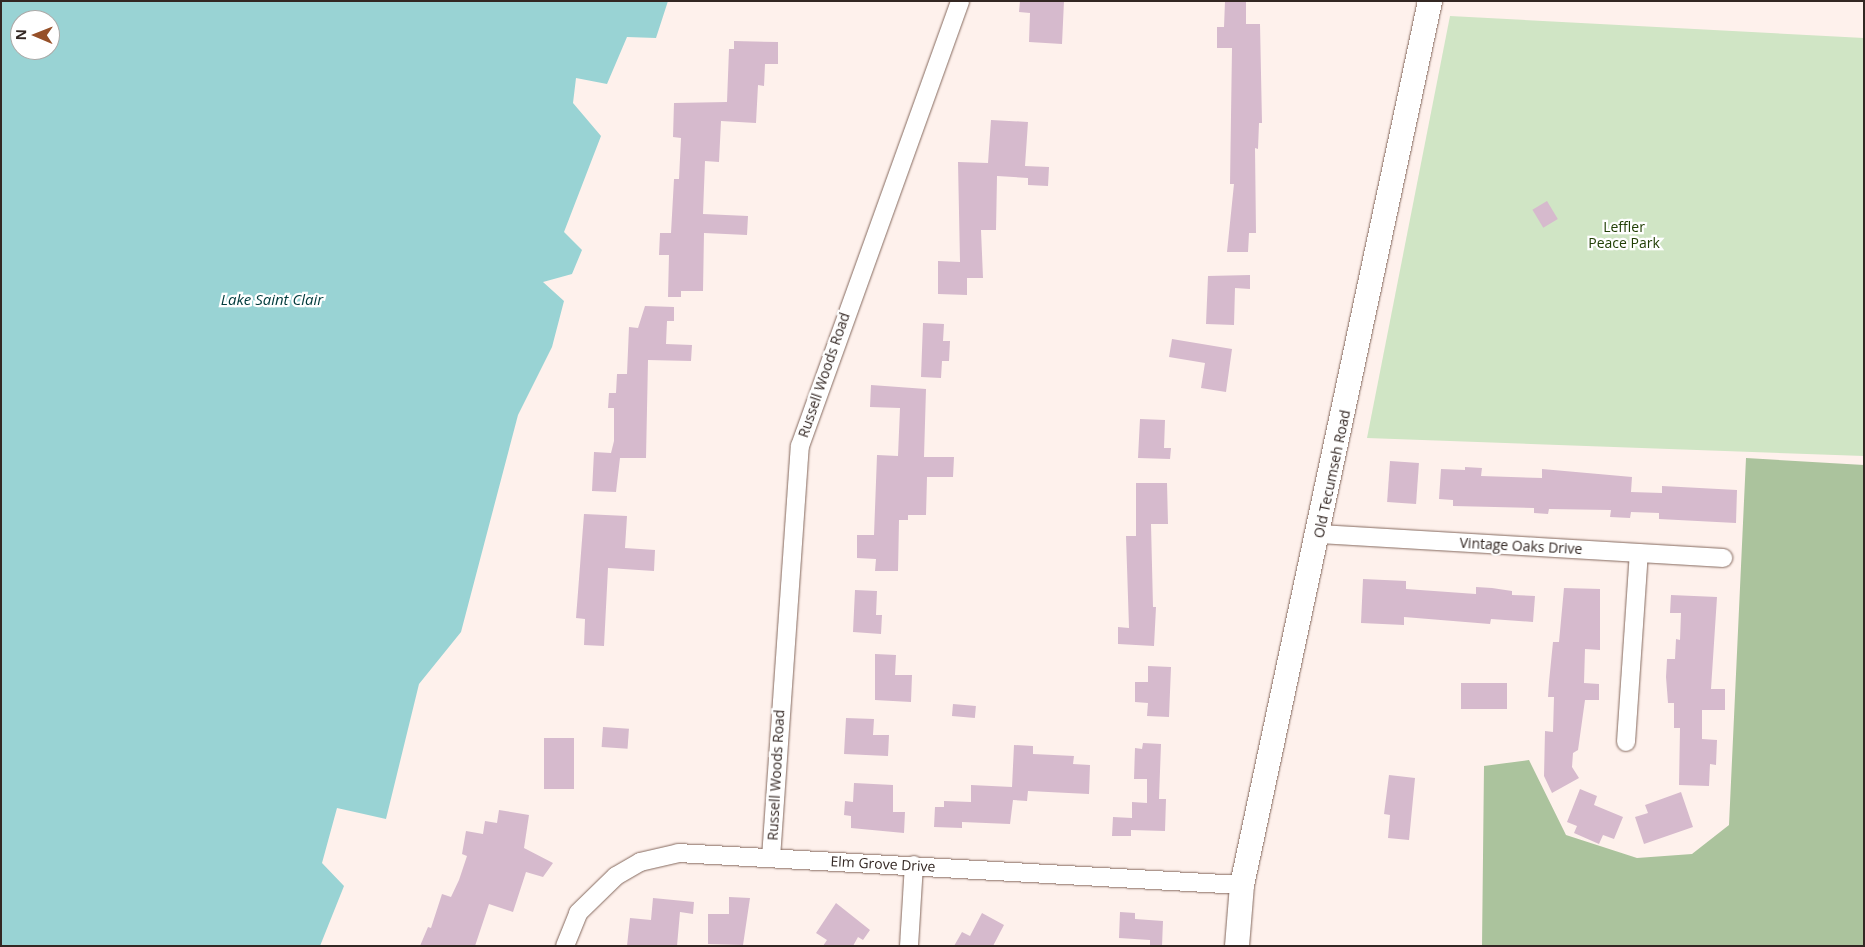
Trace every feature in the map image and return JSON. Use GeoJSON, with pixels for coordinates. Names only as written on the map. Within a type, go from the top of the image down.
{"type":"FeatureCollection","features":[{"type":"Feature","properties":{"kind":"main road","name":"Old Tecumseh Road"},"geometry":{"type":"LineString","coordinates":[[1236,946],[1242,885],[1320,534],[1430,1]]}},
{"type":"Feature","properties":{"kind":"street","name":"Russell Woods Road"},"geometry":{"type":"LineString","coordinates":[[771,858],[800,446],[960,1]]}},
{"type":"Feature","properties":{"kind":"street","name":"Vintage Oaks Drive"},"geometry":{"type":"LineString","coordinates":[[1320,534],[1723,558]]}},
{"type":"Feature","properties":{"kind":"street"},"geometry":{"type":"LineString","coordinates":[[1626,742],[1640,553]]}},
{"type":"Feature","properties":{"kind":"street","name":"Elm Grove Drive"},"geometry":{"type":"LineString","coordinates":[[565,946],[578,913],[594,895],[640,862],[678,853],[1242,885]]}},
{"type":"Feature","properties":{"kind":"street"},"geometry":{"type":"LineString","coordinates":[[909,946],[914,865]]}},
{"type":"Feature","properties":{"kind":"green space","name":"Leffler Peace Park"},"geometry":{"type":"Polygon","coordinates":[[[1450,16],[1864,38],[1864,456],[1367,438],[1450,16]]]}},
{"type":"Feature","properties":{"kind":"green space"},"geometry":{"type":"Polygon","coordinates":[[[1746,458],[1864,465],[1864,946],[1482,946],[1484,766],[1529,760],[1566,835],[1637,858],[1692,854],[1729,825],[1746,458]]]}},
{"type":"Feature","properties":{"kind":"water","name":"Lake Saint Clair"},"geometry":{"type":"Polygon","coordinates":[[[1,1],[668,1],[656,38],[627,37],[607,84],[576,78],[573,103],[601,136],[564,232],[582,250],[572,274],[543,282],[564,301],[552,347],[518,415],[461,632],[419,684],[386,819],[337,808],[322,863],[344,886],[320,946],[1,946],[1,1]]]}},
{"type":"Feature","properties":{"kind":"building"},"geometry":{"type":"Polygon","coordinates":[[[1020,1],[1064,1],[1062,44],[1029,42],[1030,13],[1019,12],[1020,1]]]}},
{"type":"Feature","properties":{"kind":"building"},"geometry":{"type":"Polygon","coordinates":[[[1225,1],[1246,1],[1246,24],[1260,24],[1262,123],[1259,123],[1258,149],[1255,148],[1256,233],[1249,233],[1248,252],[1227,252],[1234,184],[1230,184],[1232,48],[1217,48],[1217,27],[1224,27],[1225,1]]]}},
{"type":"Feature","properties":{"kind":"building"},"geometry":{"type":"Polygon","coordinates":[[[734,41],[778,42],[778,64],[765,64],[764,86],[758,85],[756,123],[721,121],[719,162],[705,161],[703,214],[748,216],[747,235],[704,233],[703,291],[681,291],[681,297],[668,297],[669,255],[659,255],[660,233],[671,233],[674,179],[679,179],[681,138],[673,137],[674,103],[727,102],[729,49],[734,49],[734,41]]]}},
{"type":"Feature","properties":{"kind":"building"},"geometry":{"type":"Polygon","coordinates":[[[991,120],[1028,122],[1025,166],[1049,167],[1048,186],[1028,185],[1028,178],[997,176],[996,230],[981,230],[983,278],[967,278],[967,295],[938,294],[938,261],[960,262],[958,162],[988,163],[991,120]]]}},
{"type":"Feature","properties":{"kind":"building"},"geometry":{"type":"Polygon","coordinates":[[[1547,201],[1558,219],[1543,228],[1532,210],[1547,201]]]}},
{"type":"Feature","properties":{"kind":"building"},"geometry":{"type":"Polygon","coordinates":[[[1250,275],[1250,289],[1235,288],[1234,325],[1206,324],[1208,276],[1250,275]]]}},
{"type":"Feature","properties":{"kind":"building"},"geometry":{"type":"Polygon","coordinates":[[[645,306],[674,307],[674,321],[667,321],[666,344],[692,345],[691,361],[648,360],[646,458],[620,458],[616,492],[592,491],[594,452],[611,453],[614,441],[614,408],[608,408],[609,393],[616,393],[617,374],[627,374],[629,327],[638,328],[645,306]]]}},
{"type":"Feature","properties":{"kind":"building"},"geometry":{"type":"Polygon","coordinates":[[[923,323],[944,324],[943,341],[950,341],[949,361],[942,361],[941,378],[921,377],[923,323]]]}},
{"type":"Feature","properties":{"kind":"building"},"geometry":{"type":"Polygon","coordinates":[[[1172,339],[1232,349],[1226,392],[1201,388],[1205,363],[1169,357],[1172,339]]]}},
{"type":"Feature","properties":{"kind":"building"},"geometry":{"type":"Polygon","coordinates":[[[871,385],[926,389],[924,457],[954,457],[953,477],[927,477],[926,515],[908,515],[908,520],[899,520],[898,571],[875,571],[876,559],[857,558],[857,535],[874,535],[877,455],[898,456],[900,408],[870,407],[871,385]]]}},
{"type":"Feature","properties":{"kind":"building"},"geometry":{"type":"Polygon","coordinates":[[[1140,419],[1165,420],[1164,448],[1171,448],[1170,459],[1138,458],[1140,419]]]}},
{"type":"Feature","properties":{"kind":"building"},"geometry":{"type":"Polygon","coordinates":[[[1390,461],[1419,463],[1416,504],[1387,502],[1390,461]]]}},
{"type":"Feature","properties":{"kind":"building"},"geometry":{"type":"Polygon","coordinates":[[[1465,467],[1482,468],[1481,476],[1542,478],[1542,469],[1632,477],[1631,492],[1662,493],[1662,486],[1737,490],[1736,523],[1659,519],[1659,513],[1631,512],[1630,518],[1610,517],[1611,510],[1549,509],[1548,514],[1534,513],[1534,508],[1453,506],[1453,500],[1439,499],[1441,469],[1465,470],[1465,467]]]}},
{"type":"Feature","properties":{"kind":"building"},"geometry":{"type":"Polygon","coordinates":[[[1136,483],[1167,483],[1168,524],[1151,524],[1153,607],[1156,607],[1154,646],[1118,644],[1118,627],[1129,628],[1126,536],[1136,536],[1136,483]]]}},
{"type":"Feature","properties":{"kind":"building"},"geometry":{"type":"Polygon","coordinates":[[[584,514],[627,516],[625,548],[655,550],[654,571],[608,568],[604,646],[584,645],[585,619],[576,618],[584,514]]]}},
{"type":"Feature","properties":{"kind":"building"},"geometry":{"type":"Polygon","coordinates":[[[1363,579],[1406,581],[1406,589],[1476,594],[1476,587],[1512,591],[1512,595],[1535,596],[1533,622],[1491,619],[1490,624],[1404,617],[1404,625],[1361,623],[1363,579]]]}},
{"type":"Feature","properties":{"kind":"building"},"geometry":{"type":"Polygon","coordinates":[[[1564,588],[1600,589],[1600,650],[1585,649],[1584,683],[1599,684],[1599,700],[1585,700],[1578,750],[1573,753],[1572,767],[1579,778],[1552,793],[1544,776],[1545,731],[1553,732],[1554,697],[1548,697],[1549,682],[1553,642],[1559,642],[1564,588]]]}},
{"type":"Feature","properties":{"kind":"building"},"geometry":{"type":"Polygon","coordinates":[[[855,590],[877,591],[876,615],[882,615],[881,634],[853,632],[855,590]]]}},
{"type":"Feature","properties":{"kind":"building"},"geometry":{"type":"Polygon","coordinates":[[[1671,595],[1717,597],[1711,689],[1725,689],[1725,710],[1702,710],[1702,739],[1717,740],[1716,765],[1710,764],[1709,786],[1679,785],[1680,728],[1674,728],[1674,703],[1668,703],[1666,677],[1667,659],[1675,659],[1676,639],[1680,640],[1681,613],[1670,613],[1671,595]]]}},
{"type":"Feature","properties":{"kind":"building"},"geometry":{"type":"Polygon","coordinates":[[[875,654],[896,655],[895,675],[912,675],[911,702],[875,700],[875,654]]]}},
{"type":"Feature","properties":{"kind":"building"},"geometry":{"type":"Polygon","coordinates":[[[1148,666],[1171,667],[1169,717],[1147,716],[1148,703],[1135,702],[1135,682],[1148,682],[1148,666]]]}},
{"type":"Feature","properties":{"kind":"building"},"geometry":{"type":"Polygon","coordinates":[[[1461,683],[1507,683],[1507,709],[1461,709],[1461,683]]]}},
{"type":"Feature","properties":{"kind":"building"},"geometry":{"type":"Polygon","coordinates":[[[953,704],[976,706],[975,718],[952,716],[953,704]]]}},
{"type":"Feature","properties":{"kind":"building"},"geometry":{"type":"Polygon","coordinates":[[[846,718],[874,719],[873,735],[889,735],[888,756],[844,754],[846,718]]]}},
{"type":"Feature","properties":{"kind":"building"},"geometry":{"type":"Polygon","coordinates":[[[603,727],[629,729],[628,749],[602,747],[603,727]]]}},
{"type":"Feature","properties":{"kind":"building"},"geometry":{"type":"Polygon","coordinates":[[[544,738],[574,738],[574,789],[544,789],[544,738]]]}},
{"type":"Feature","properties":{"kind":"building"},"geometry":{"type":"Polygon","coordinates":[[[1143,743],[1161,744],[1159,799],[1166,799],[1165,831],[1131,830],[1131,836],[1112,836],[1113,817],[1132,818],[1132,802],[1147,803],[1147,779],[1134,779],[1135,748],[1142,749],[1143,743]]]}},
{"type":"Feature","properties":{"kind":"building"},"geometry":{"type":"Polygon","coordinates":[[[1014,745],[1033,746],[1033,754],[1074,756],[1073,764],[1090,765],[1089,794],[1028,791],[1027,801],[1013,800],[1010,824],[962,822],[962,828],[934,827],[935,807],[944,807],[944,801],[971,802],[971,785],[1012,787],[1014,745]]]}},
{"type":"Feature","properties":{"kind":"building"},"geometry":{"type":"Polygon","coordinates":[[[1389,775],[1415,778],[1409,840],[1388,838],[1390,815],[1384,814],[1389,775]]]}},
{"type":"Feature","properties":{"kind":"building"},"geometry":{"type":"Polygon","coordinates":[[[854,783],[893,785],[893,812],[905,812],[904,833],[851,828],[851,816],[844,815],[845,801],[853,802],[854,783]]]}},
{"type":"Feature","properties":{"kind":"building"},"geometry":{"type":"Polygon","coordinates":[[[1580,789],[1597,796],[1594,805],[1623,817],[1614,839],[1603,835],[1599,844],[1574,833],[1577,826],[1567,822],[1580,789]]]}},
{"type":"Feature","properties":{"kind":"building"},"geometry":{"type":"Polygon","coordinates":[[[1681,792],[1693,827],[1644,844],[1635,817],[1648,813],[1645,805],[1681,792]]]}},
{"type":"Feature","properties":{"kind":"building"},"geometry":{"type":"Polygon","coordinates":[[[499,810],[529,815],[524,848],[553,863],[543,877],[526,872],[513,912],[489,904],[475,946],[420,946],[428,927],[431,928],[442,894],[451,897],[459,880],[467,856],[462,854],[466,831],[483,834],[485,821],[497,823],[499,810]]]}},
{"type":"Feature","properties":{"kind":"building"},"geometry":{"type":"Polygon","coordinates":[[[729,897],[750,898],[743,945],[708,944],[708,914],[729,914],[729,897]]]}},
{"type":"Feature","properties":{"kind":"building"},"geometry":{"type":"Polygon","coordinates":[[[653,898],[694,902],[693,914],[680,912],[677,946],[627,946],[630,918],[651,920],[653,898]]]}},
{"type":"Feature","properties":{"kind":"building"},"geometry":{"type":"Polygon","coordinates":[[[836,903],[870,930],[863,940],[858,937],[853,946],[823,946],[827,940],[816,933],[836,903]]]}},
{"type":"Feature","properties":{"kind":"building"},"geometry":{"type":"Polygon","coordinates":[[[1120,912],[1135,913],[1135,919],[1163,921],[1162,946],[1150,946],[1150,940],[1119,938],[1120,912]]]}},
{"type":"Feature","properties":{"kind":"building"},"geometry":{"type":"Polygon","coordinates":[[[982,913],[1004,925],[993,946],[954,946],[962,932],[970,936],[982,913]]]}}]}
